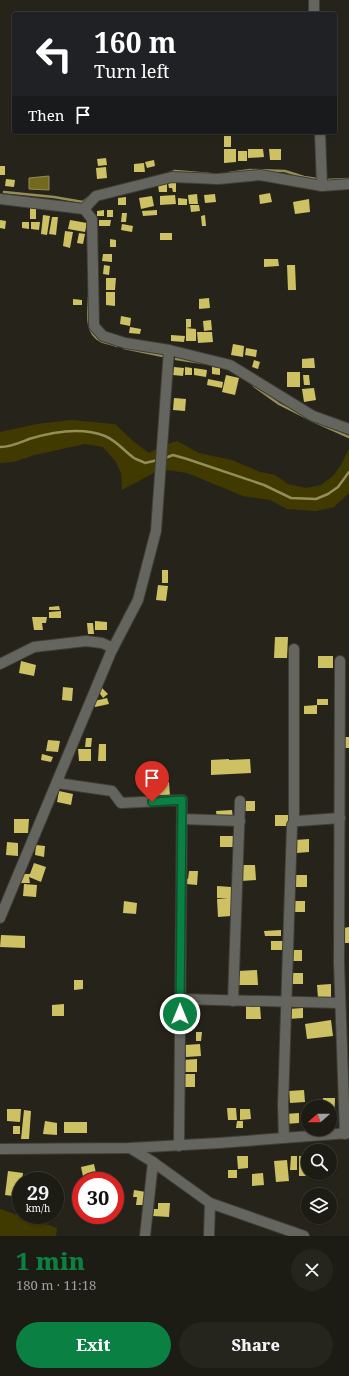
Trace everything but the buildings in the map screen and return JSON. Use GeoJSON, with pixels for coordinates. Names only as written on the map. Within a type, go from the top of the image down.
{"type":"FeatureCollection","features":[{"type":"Feature","properties":{"kind":"street"},"geometry":{"type":"LineString","coordinates":[[314,0],[314,12]]}},
{"type":"Feature","properties":{"kind":"street"},"geometry":{"type":"LineString","coordinates":[[320,134],[322,186]]}},
{"type":"Feature","properties":{"kind":"street"},"geometry":{"type":"LineString","coordinates":[[84,209],[96,196],[172,177],[218,179],[260,175],[322,186],[349,184]]}},
{"type":"Feature","properties":{"kind":"street"},"geometry":{"type":"LineString","coordinates":[[0,199],[84,209],[92,219],[94,326],[103,336],[125,343],[169,350],[230,365],[313,416],[349,429]]}},
{"type":"Feature","properties":{"kind":"street"},"geometry":{"type":"LineString","coordinates":[[0,918],[113,648],[138,600],[156,531],[169,350]]}},
{"type":"Feature","properties":{"kind":"street"},"geometry":{"type":"LineString","coordinates":[[0,664],[34,647],[86,641],[102,643],[113,648]]}},
{"type":"Feature","properties":{"kind":"street"},"geometry":{"type":"LineString","coordinates":[[284,1138],[283,1105],[290,858],[292,825],[294,822],[294,649]]}},
{"type":"Feature","properties":{"kind":"street"},"geometry":{"type":"LineString","coordinates":[[0,1149],[179,1146],[347,1133],[340,1003],[340,661]]}},
{"type":"Feature","properties":{"kind":"street"},"geometry":{"type":"LineString","coordinates":[[56,783],[112,791],[121,803],[182,800],[179,1146]]}},
{"type":"Feature","properties":{"kind":"street"},"geometry":{"type":"LineString","coordinates":[[233,1001],[240,801]]}},
{"type":"Feature","properties":{"kind":"street"},"geometry":{"type":"LineString","coordinates":[[294,822],[340,818]]}},
{"type":"Feature","properties":{"kind":"street"},"geometry":{"type":"LineString","coordinates":[[182,819],[240,821]]}},
{"type":"Feature","properties":{"kind":"street"},"geometry":{"type":"LineString","coordinates":[[180,999],[340,1003]]}},
{"type":"Feature","properties":{"kind":"street"},"geometry":{"type":"LineString","coordinates":[[130,1148],[153,1162],[210,1203],[304,1236]]}},
{"type":"Feature","properties":{"kind":"street"},"geometry":{"type":"LineString","coordinates":[[145,1236],[153,1162]]}},
{"type":"Feature","properties":{"kind":"street"},"geometry":{"type":"LineString","coordinates":[[209,1236],[210,1203]]}},
{"type":"Feature","properties":{"kind":"shaded area"},"geometry":{"type":"Polygon","coordinates":[[[49,176],[49,190],[29,189],[29,178],[49,176]]]}},
{"type":"Feature","properties":{"kind":"shaded area"},"geometry":{"type":"Polygon","coordinates":[[[71,420],[115,424],[133,441],[149,453],[162,446],[177,441],[199,453],[232,460],[260,472],[275,475],[288,484],[306,488],[321,485],[333,476],[341,465],[349,449],[349,493],[334,507],[316,511],[287,509],[270,500],[243,496],[187,473],[161,469],[122,490],[121,473],[116,462],[103,447],[85,444],[35,455],[13,462],[0,463],[0,432],[37,424],[71,420]]]}},
{"type":"Feature","properties":{"kind":"shaded area"},"geometry":{"type":"Polygon","coordinates":[[[0,1209],[12,1213],[12,1224],[45,1224],[57,1228],[56,1236],[0,1236],[0,1209]]]}},
{"type":"Feature","properties":{"kind":"waterway"},"geometry":{"type":"LineString","coordinates":[[229,173],[250,170],[285,171],[304,177],[317,179]]}},
{"type":"Feature","properties":{"kind":"waterway"},"geometry":{"type":"LineString","coordinates":[[170,173],[175,171],[210,174]]}},
{"type":"Feature","properties":{"kind":"waterway"},"geometry":{"type":"LineString","coordinates":[[326,180],[349,179]]}},
{"type":"Feature","properties":{"kind":"waterway"},"geometry":{"type":"LineString","coordinates":[[4,192],[54,197],[83,202],[89,197]]}},
{"type":"Feature","properties":{"kind":"waterway"},"geometry":{"type":"LineString","coordinates":[[89,297],[89,322],[92,333],[101,341],[117,346]]}},
{"type":"Feature","properties":{"kind":"waterway"},"geometry":{"type":"LineString","coordinates":[[124,348],[163,356]]}},
{"type":"Feature","properties":{"kind":"waterway"},"geometry":{"type":"LineString","coordinates":[[176,359],[203,363]]}},
{"type":"Feature","properties":{"kind":"waterway"},"geometry":{"type":"LineString","coordinates":[[254,386],[279,404],[349,437]]}},
{"type":"Feature","properties":{"kind":"waterway"},"geometry":{"type":"LineString","coordinates":[[0,447],[11,446],[47,434],[77,431],[96,433],[105,436],[117,443],[134,458],[145,463],[158,460]]}},
{"type":"Feature","properties":{"kind":"waterway"},"geometry":{"type":"LineString","coordinates":[[165,458],[173,455],[187,459],[264,485],[291,498],[316,499],[328,494],[338,487],[349,472]]}},
{"type":"Feature","properties":{"kind":"route"},"geometry":{"type":"LineString","coordinates":[[152,802],[182,800],[180,1014]]}}]}
